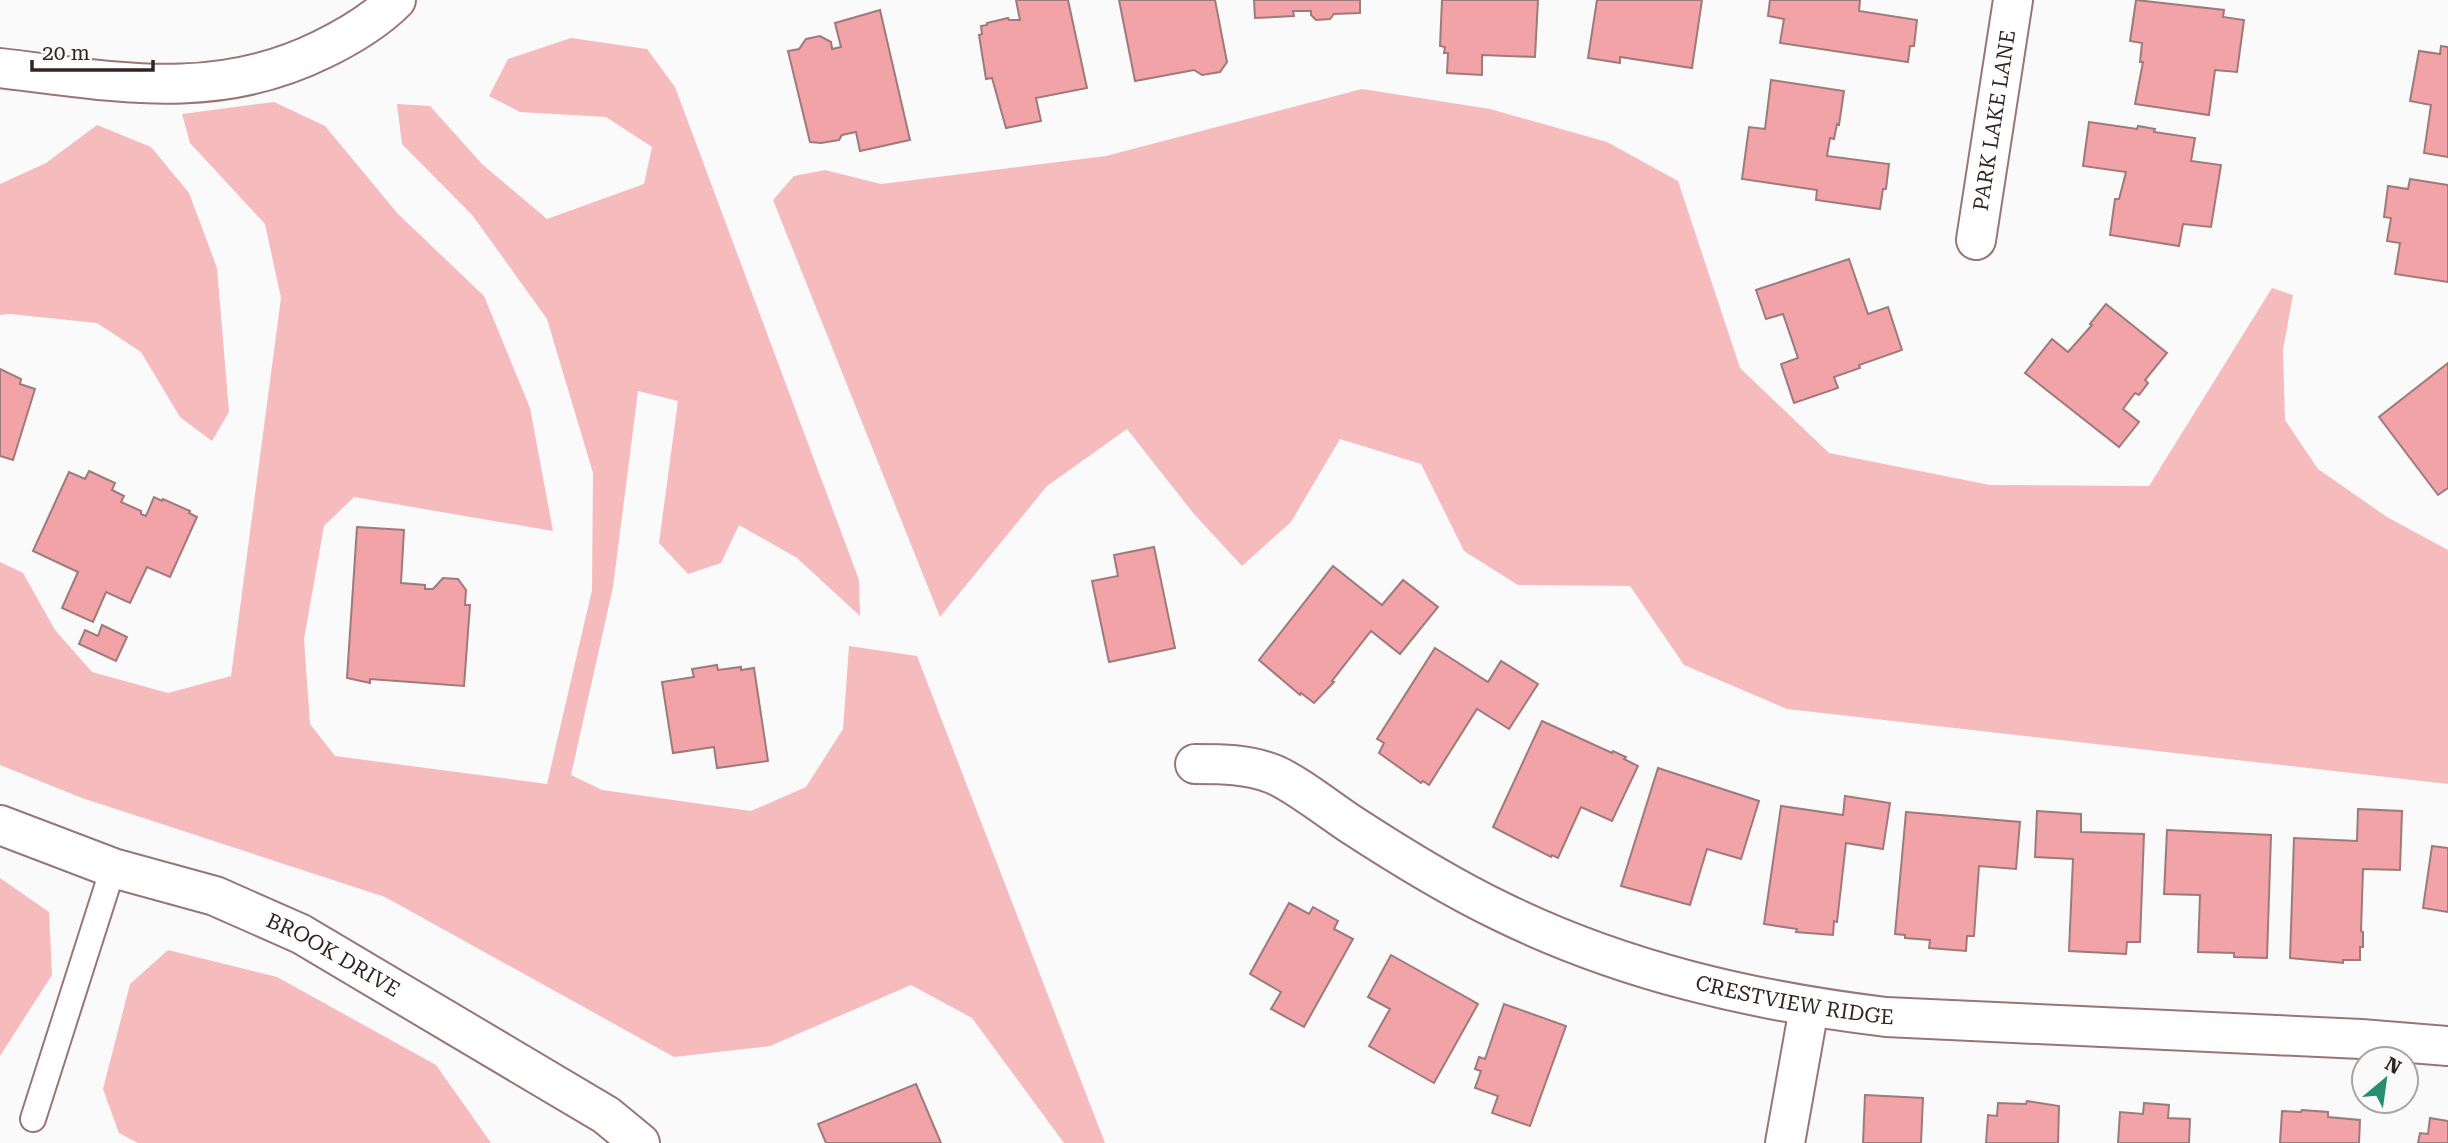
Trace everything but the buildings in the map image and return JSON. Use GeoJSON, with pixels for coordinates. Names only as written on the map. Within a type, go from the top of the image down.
{"type":"FeatureCollection","features":[{"type":"Feature","properties":{"kind":"street"},"geometry":{"type":"LineString","coordinates":[[0,68],[141,84],[205,84],[303,59],[365,25],[397,0]]}},
{"type":"Feature","properties":{"kind":"street","name":"PARK LAKE LANE"},"geometry":{"type":"LineString","coordinates":[[1976,240],[2013,0]]}},
{"type":"Feature","properties":{"kind":"street","name":"CRESTVIEW RIDGE"},"geometry":{"type":"LineString","coordinates":[[1195,764],[1235,763],[1274,775],[1429,873],[1500,911],[1574,944],[1730,992],[1809,1008],[1886,1017],[2361,1039],[2448,1046]]}},
{"type":"Feature","properties":{"kind":"street","name":"BROOK DRIVE"},"geometry":{"type":"LineString","coordinates":[[0,825],[113,868],[215,896],[301,934],[606,1115],[640,1143]]}},
{"type":"Feature","properties":{"kind":"street"},"geometry":{"type":"LineString","coordinates":[[1786,1143],[1809,1008]]}},
{"type":"Feature","properties":{"kind":"lane"},"geometry":{"type":"LineString","coordinates":[[33,1119],[113,868]]}},
{"type":"Feature","properties":{"kind":"shaded area"},"geometry":{"type":"Polygon","coordinates":[[[571,38],[647,49],[675,87],[859,580],[860,616],[797,558],[739,525],[721,563],[688,574],[659,543],[678,401],[638,391],[613,587],[571,775],[602,790],[751,811],[806,787],[843,729],[849,646],[917,656],[1105,1143],[1064,1143],[972,1018],[911,985],[770,1046],[674,1057],[385,897],[82,798],[0,765],[0,562],[23,573],[55,630],[92,672],[168,693],[231,676],[281,298],[265,224],[190,143],[182,114],[274,102],[325,126],[398,214],[484,296],[530,408],[553,531],[354,497],[324,526],[304,639],[310,724],[335,756],[547,784],[592,590],[593,473],[547,319],[473,216],[402,144],[397,104],[430,106],[482,164],[547,219],[644,184],[652,147],[606,117],[520,112],[489,96],[508,59],[571,38]]]}},
{"type":"Feature","properties":{"kind":"shaded area"},"geometry":{"type":"Polygon","coordinates":[[[1362,89],[1490,109],[1607,142],[1678,181],[1740,368],[1829,453],[1990,485],[2149,486],[2272,288],[2293,295],[2283,350],[2285,420],[2318,469],[2387,517],[2448,550],[2448,784],[1787,709],[1684,665],[1630,586],[1518,585],[1464,551],[1421,464],[1340,439],[1291,522],[1242,566],[1194,514],[1127,429],[1047,486],[940,617],[773,200],[794,176],[825,170],[881,184],[1106,156],[1362,89]]]}},
{"type":"Feature","properties":{"kind":"shaded area"},"geometry":{"type":"Polygon","coordinates":[[[97,125],[151,147],[189,193],[217,268],[229,412],[212,441],[180,417],[141,352],[97,323],[0,315],[0,184],[46,163],[97,125]]]}},
{"type":"Feature","properties":{"kind":"shaded area"},"geometry":{"type":"Polygon","coordinates":[[[0,878],[49,912],[52,975],[0,1056],[0,878]]]}},
{"type":"Feature","properties":{"kind":"shaded area"},"geometry":{"type":"Polygon","coordinates":[[[168,950],[277,977],[436,1065],[491,1143],[138,1143],[119,1133],[103,1089],[130,984],[168,950]]]}}]}
